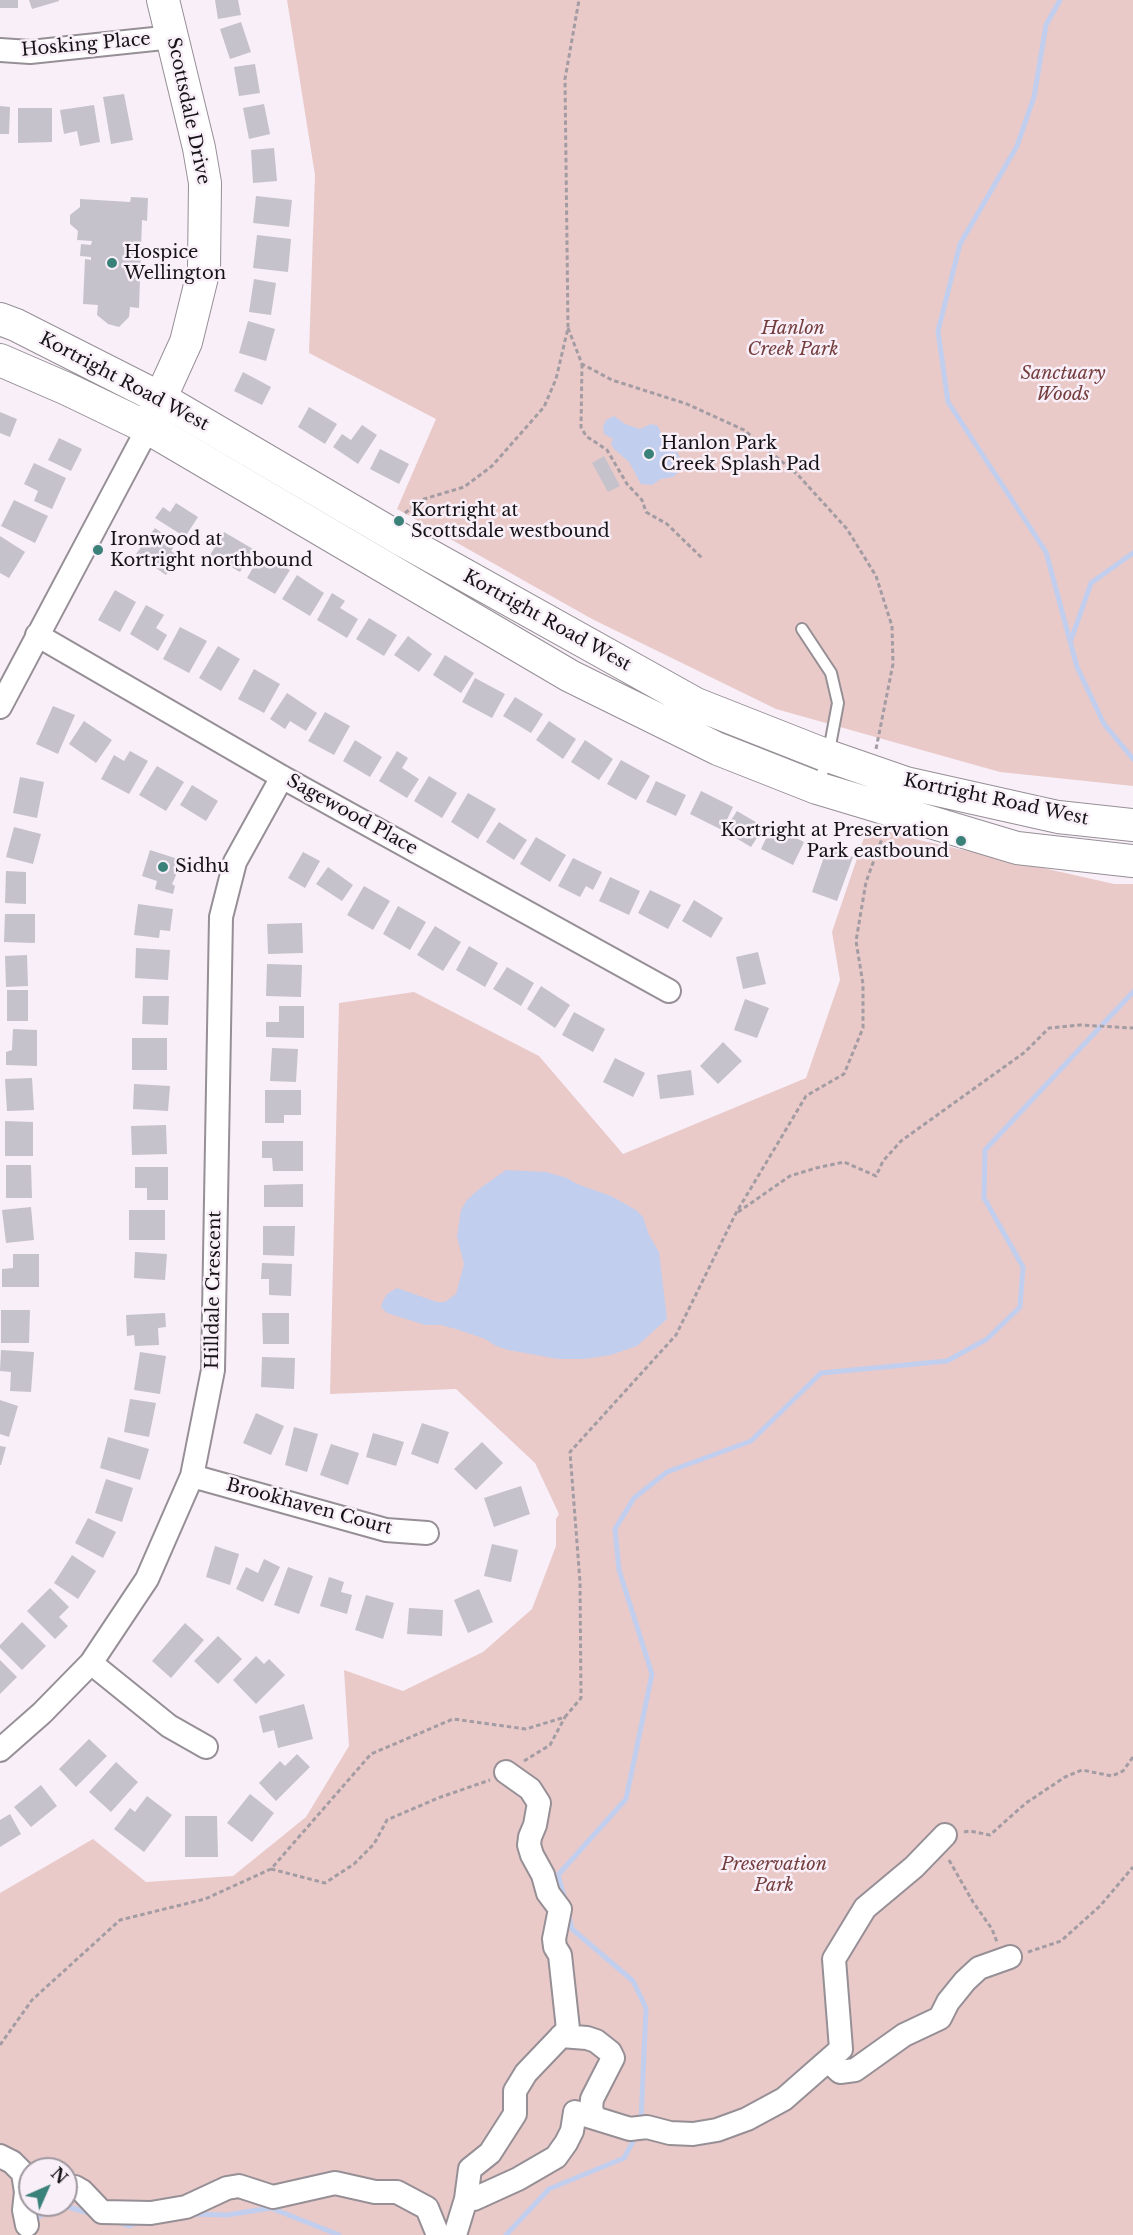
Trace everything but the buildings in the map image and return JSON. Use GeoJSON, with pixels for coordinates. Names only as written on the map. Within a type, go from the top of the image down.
{"type":"FeatureCollection","features":[{"type":"Feature","properties":{"kind":"street","name":"Scottsdale Drive"},"geometry":{"type":"LineString","coordinates":[[148,428],[186,342],[204,269],[205,183],[199,148],[163,0]]}},
{"type":"Feature","properties":{"kind":"street","name":"Hosking Place"},"geometry":{"type":"LineString","coordinates":[[0,50],[30,52],[173,37]]}},
{"type":"Feature","properties":{"kind":"street","name":"Kortright Road West"},"geometry":{"type":"LineString","coordinates":[[0,319],[160,398],[402,540],[696,704],[828,756],[906,783],[1058,817],[1133,825]]}},
{"type":"Feature","properties":{"kind":"street","name":"Kortright Road West"},"geometry":{"type":"LineString","coordinates":[[0,360],[148,428],[570,676],[718,748],[817,788],[1017,848],[1133,861]]}},
{"type":"Feature","properties":{"kind":"street"},"geometry":{"type":"LineString","coordinates":[[0,707],[148,428]]}},
{"type":"Feature","properties":{"kind":"street","name":"Sagewood Place"},"geometry":{"type":"LineString","coordinates":[[37,635],[282,777],[669,991]]}},
{"type":"Feature","properties":{"kind":"street","name":"Hilldale Crescent"},"geometry":{"type":"LineString","coordinates":[[0,1750],[42,1713],[91,1663],[147,1579],[192,1476],[213,1370],[221,917],[235,862],[282,777]]}},
{"type":"Feature","properties":{"kind":"street","name":"Brookhaven Court"},"geometry":{"type":"LineString","coordinates":[[192,1476],[386,1530],[427,1533]]}},
{"type":"Feature","properties":{"kind":"street"},"geometry":{"type":"LineString","coordinates":[[91,1663],[170,1726],[206,1747]]}},
{"type":"Feature","properties":{"kind":"street"},"geometry":{"type":"LineString","coordinates":[[455,2235],[466,2199],[470,2169],[490,2153],[515,2114],[514,2091],[526,2073],[568,2029],[560,1955],[554,1939],[560,1909],[548,1893],[530,1845],[538,1803],[530,1789],[506,1772]]}},
{"type":"Feature","properties":{"kind":"street"},"geometry":{"type":"LineString","coordinates":[[466,2199],[474,2199],[518,2179],[556,2157],[572,2131],[575,2112],[630,2129],[647,2127],[670,2133],[693,2134],[717,2130],[747,2119],[784,2099],[841,2049],[834,1959],[865,1908],[914,1867],[940,1841]]}},
{"type":"Feature","properties":{"kind":"street"},"geometry":{"type":"LineString","coordinates":[[828,2061],[840,2072],[855,2070],[904,2035],[940,2018],[948,2002],[979,1968],[1010,1957]]}},
{"type":"Feature","properties":{"kind":"street"},"geometry":{"type":"LineString","coordinates":[[561,2036],[596,2041],[614,2058],[592,2099],[591,2109],[595,2118]]}},
{"type":"Feature","properties":{"kind":"street"},"geometry":{"type":"LineString","coordinates":[[0,2156],[18,2168]]}},
{"type":"Feature","properties":{"kind":"street"},"geometry":{"type":"LineString","coordinates":[[78,2189],[102,2212],[151,2213],[186,2207],[227,2188],[239,2186],[273,2197],[335,2183],[375,2193],[397,2192],[427,2208],[438,2235]]}},
{"type":"Feature","properties":{"kind":"lane"},"geometry":{"type":"LineString","coordinates":[[802,629],[831,673],[838,703],[828,756],[817,788]]}},
{"type":"Feature","properties":{"kind":"path"},"geometry":{"type":"LineString","coordinates":[[405,513],[424,499],[464,487],[492,466],[544,407],[556,379],[568,328],[565,79],[579,0]]}},
{"type":"Feature","properties":{"kind":"path"},"geometry":{"type":"LineString","coordinates":[[568,328],[582,364],[582,427],[586,436],[607,450],[627,484],[642,500],[646,512],[667,524],[702,558]]}},
{"type":"Feature","properties":{"kind":"path"},"geometry":{"type":"LineString","coordinates":[[582,364],[612,380],[687,404],[744,430],[798,475],[847,529],[876,576],[892,626],[893,664],[875,753]]}},
{"type":"Feature","properties":{"kind":"path"},"geometry":{"type":"LineString","coordinates":[[271,1869],[325,1883],[354,1864],[374,1844],[387,1820],[506,1772],[550,1745],[580,1698],[580,1582],[570,1452],[675,1335],[736,1213],[806,1096],[844,1074],[863,1028],[863,984],[856,941],[866,882],[886,829]]}},
{"type":"Feature","properties":{"kind":"path"},"geometry":{"type":"LineString","coordinates":[[736,1213],[790,1176],[816,1168],[844,1162],[876,1176],[883,1161],[901,1141],[1025,1052],[1049,1028],[1088,1026],[1133,1028]]}},
{"type":"Feature","properties":{"kind":"path"},"geometry":{"type":"LineString","coordinates":[[0,2045],[32,2000],[120,1920],[205,1899],[271,1869],[371,1754],[453,1719],[526,1729],[566,1717]]}},
{"type":"Feature","properties":{"kind":"path"},"geometry":{"type":"LineString","coordinates":[[1133,1757],[1122,1771],[1112,1776],[1082,1770],[1065,1777],[1026,1803],[990,1835],[970,1831],[940,1841],[973,1902],[992,1929],[998,1946],[1010,1957],[1061,1941],[1100,1906],[1133,1867]]}},
{"type":"Feature","properties":{"kind":"green space","name":"Hanlon Creek Park"},"geometry":{"type":"Polygon","coordinates":[[[287,0],[1133,0],[1133,786],[1000,772],[776,709],[592,619],[397,509],[436,419],[309,353],[315,175],[287,0]]]}},
{"type":"Feature","properties":{"kind":"green space","name":"Preservation Park"},"geometry":{"type":"Polygon","coordinates":[[[868,826],[919,840],[1114,884],[1133,884],[1133,2235],[0,2235],[0,1893],[93,1839],[146,1882],[233,1876],[306,1817],[349,1746],[344,1670],[403,1691],[483,1652],[532,1609],[556,1546],[556,1519],[559,1514],[535,1463],[456,1389],[330,1394],[339,1003],[414,992],[539,1056],[623,1154],[806,1078],[840,980],[832,932],[868,826]]]}},
{"type":"Feature","properties":{"kind":"water","name":"Hanlon Park Creek Splash Pad"},"geometry":{"type":"Polygon","coordinates":[[[614,416],[625,424],[640,429],[651,424],[658,426],[662,435],[674,446],[681,460],[681,470],[673,477],[661,479],[652,485],[641,484],[629,462],[614,449],[611,443],[613,439],[604,434],[603,427],[606,420],[614,416]]]}},
{"type":"Feature","properties":{"kind":"water"},"geometry":{"type":"Polygon","coordinates":[[[506,1170],[546,1172],[567,1178],[611,1196],[636,1210],[643,1217],[649,1235],[659,1252],[667,1319],[637,1346],[611,1355],[585,1359],[558,1359],[508,1350],[456,1329],[441,1325],[425,1325],[387,1313],[381,1307],[387,1294],[397,1288],[437,1302],[445,1302],[456,1294],[464,1264],[457,1237],[461,1210],[467,1200],[479,1189],[506,1170]]]}},
{"type":"Feature","properties":{"kind":"waterway"},"geometry":{"type":"LineString","coordinates":[[1060,0],[1046,25],[1034,97],[1017,146],[960,244],[938,331],[948,402],[1046,552],[1077,667],[1104,724],[1133,759]]}},
{"type":"Feature","properties":{"kind":"waterway"},"geometry":{"type":"LineString","coordinates":[[1071,640],[1091,583],[1133,553]]}},
{"type":"Feature","properties":{"kind":"waterway"},"geometry":{"type":"LineString","coordinates":[[565,1900],[558,1875],[626,1799],[652,1674],[619,1570],[615,1529],[634,1498],[667,1472],[751,1441],[821,1373],[947,1361],[987,1339],[1020,1307],[1023,1267],[984,1198],[985,1150],[1133,992]]}},
{"type":"Feature","properties":{"kind":"waterway"},"geometry":{"type":"LineString","coordinates":[[568,1912],[572,1929],[633,1981],[646,2008],[641,2121]]}},
{"type":"Feature","properties":{"kind":"waterway"},"geometry":{"type":"LineString","coordinates":[[506,2235],[549,2189],[624,2158],[636,2136]]}},
{"type":"Feature","properties":{"kind":"waterway"},"geometry":{"type":"LineString","coordinates":[[190,2214],[227,2215],[271,2208],[339,2235]]}},
{"type":"Feature","properties":{"kind":"waterway"},"geometry":{"type":"LineString","coordinates":[[78,2210],[92,2214]]}},
{"type":"Feature","properties":{"kind":"waterway"},"geometry":{"type":"LineString","coordinates":[[33,2223],[39,2217]]}},
{"type":"Feature","properties":{"kind":"waterway"},"geometry":{"type":"LineString","coordinates":[[118,2222],[129,2226],[140,2222]]}},
{"type":"Feature","properties":{"kind":"place","name":"Hospice Wellington"},"geometry":{"type":"Point","coordinates":[112,263]}},
{"type":"Feature","properties":{"kind":"place","name":"Hanlon Park Creek Splash Pad"},"geometry":{"type":"Point","coordinates":[649,454]}},
{"type":"Feature","properties":{"kind":"place","name":"Kortright at Scottsdale westbound"},"geometry":{"type":"Point","coordinates":[399,521]}},
{"type":"Feature","properties":{"kind":"place","name":"Ironwood at Kortright northbound"},"geometry":{"type":"Point","coordinates":[98,550]}},
{"type":"Feature","properties":{"kind":"place","name":"Kortright at Preservation Park eastbound"},"geometry":{"type":"Point","coordinates":[961,841]}},
{"type":"Feature","properties":{"kind":"place","name":"Sidhu"},"geometry":{"type":"Point","coordinates":[163,867]}},
{"type":"Feature","properties":{"kind":"park label","name":"Sanctuary Woods"},"geometry":{"type":"Point","coordinates":[1063,384]}}]}
